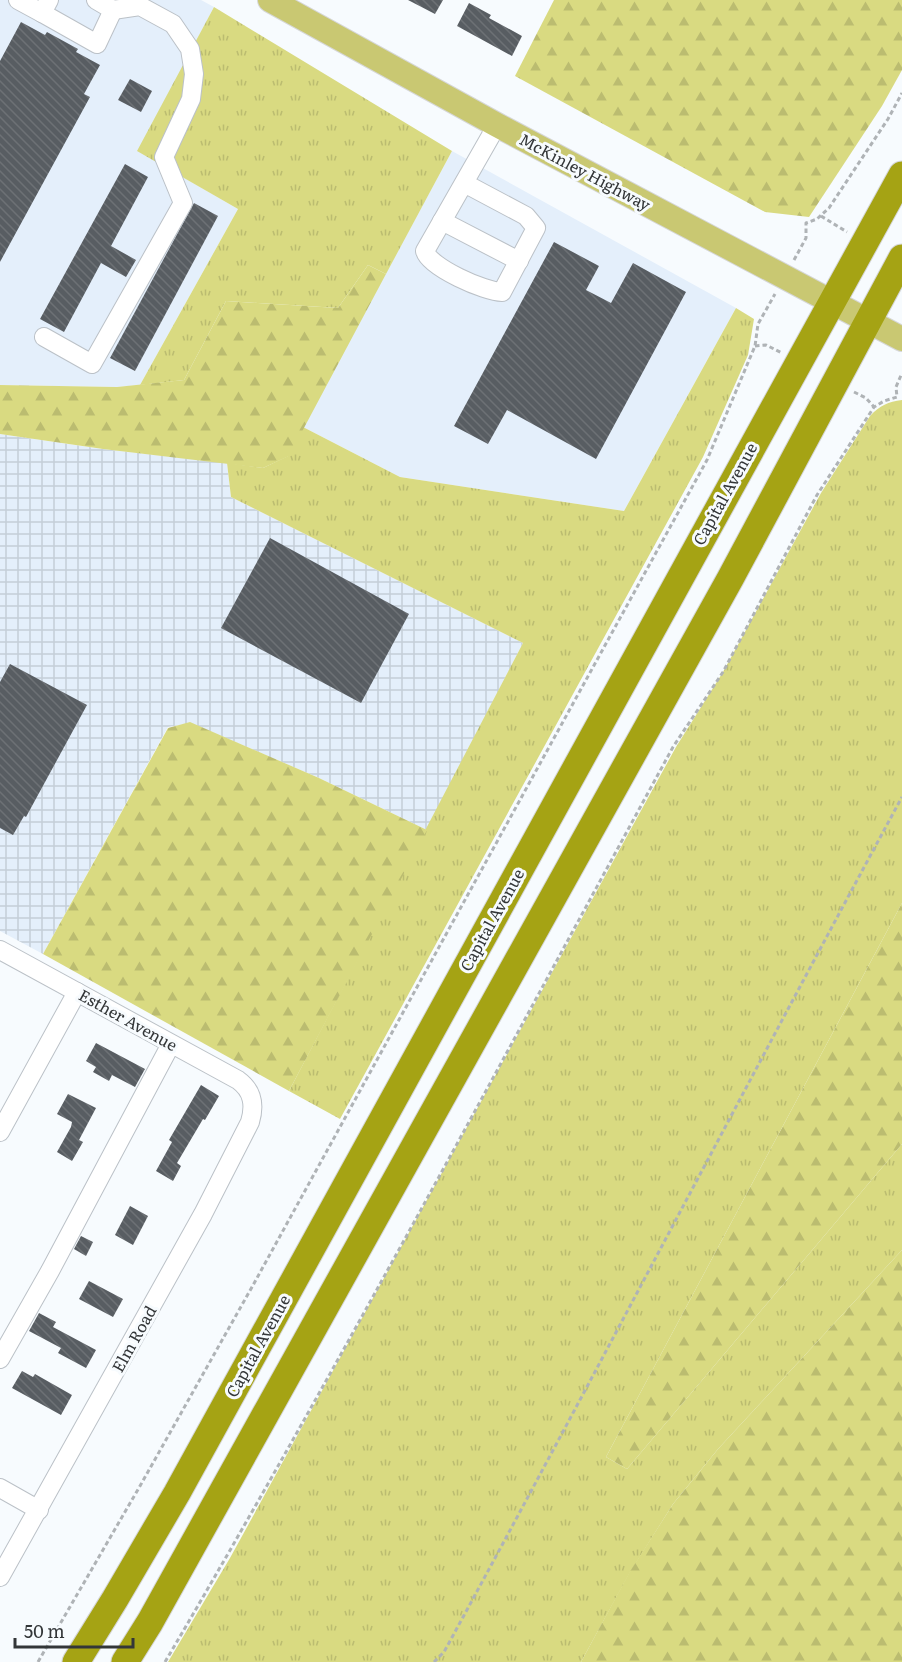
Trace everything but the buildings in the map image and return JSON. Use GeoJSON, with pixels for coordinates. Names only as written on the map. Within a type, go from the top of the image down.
{"type":"FeatureCollection","features":[{"type":"Feature","properties":{"kind":"highway","name":"Capital Avenue"},"geometry":{"type":"LineString","coordinates":[[76,1662],[116,1599],[182,1482],[902,175]]}},
{"type":"Feature","properties":{"kind":"highway"},"geometry":{"type":"LineString","coordinates":[[125,1662],[150,1622],[724,590],[902,258]]}},
{"type":"Feature","properties":{"kind":"main road","name":"McKinley Highway"},"geometry":{"type":"LineString","coordinates":[[270,0],[497,125],[902,339]]}},
{"type":"Feature","properties":{"kind":"street"},"geometry":{"type":"LineString","coordinates":[[18,0],[46,7],[97,44],[113,10]]}},
{"type":"Feature","properties":{"kind":"street"},"geometry":{"type":"LineString","coordinates":[[44,337],[92,364],[183,203],[164,157],[191,99],[194,74],[190,49],[173,24],[140,6],[113,10],[96,0]]}},
{"type":"Feature","properties":{"kind":"street"},"geometry":{"type":"LineString","coordinates":[[464,183],[526,216],[536,228],[502,292],[491,292],[435,265],[426,256],[425,251],[497,125]]}},
{"type":"Feature","properties":{"kind":"street"},"geometry":{"type":"LineString","coordinates":[[442,221],[519,261]]}},
{"type":"Feature","properties":{"kind":"street","name":"Esther Avenue"},"geometry":{"type":"LineString","coordinates":[[0,950],[238,1080],[245,1085],[251,1096]]}},
{"type":"Feature","properties":{"kind":"street"},"geometry":{"type":"LineString","coordinates":[[0,1132],[77,992]]}},
{"type":"Feature","properties":{"kind":"street"},"geometry":{"type":"LineString","coordinates":[[0,1359],[50,1271],[171,1044]]}},
{"type":"Feature","properties":{"kind":"street","name":"Elm Road"},"geometry":{"type":"LineString","coordinates":[[0,1577],[229,1163],[250,1122],[253,1109],[251,1096]]}},
{"type":"Feature","properties":{"kind":"street"},"geometry":{"type":"LineString","coordinates":[[0,1488],[39,1510]]}},
{"type":"Feature","properties":{"kind":"path"},"geometry":{"type":"LineString","coordinates":[[806,223],[817,219],[829,207],[888,119],[902,93]]}},
{"type":"Feature","properties":{"kind":"path"},"geometry":{"type":"LineString","coordinates":[[38,1662],[252,1287],[707,459],[755,346],[758,324]]}},
{"type":"Feature","properties":{"kind":"path"},"geometry":{"type":"LineString","coordinates":[[165,1662],[337,1362],[673,747],[723,672],[817,495],[874,407],[897,397],[896,387],[902,373]]}},
{"type":"Feature","properties":{"kind":"path"},"geometry":{"type":"LineString","coordinates":[[434,1662],[444,1652],[526,1503],[767,1046],[902,796]]}},
{"type":"Feature","properties":{"kind":"shaded area"},"geometry":{"type":"Polygon","coordinates":[[[0,0],[201,0],[214,7],[138,151],[238,209],[140,385],[117,387],[0,385],[0,0]]]}},
{"type":"Feature","properties":{"kind":"shaded area"},"geometry":{"type":"Polygon","coordinates":[[[452,151],[736,308],[624,511],[400,477],[303,427],[452,151]]]}},
{"type":"Feature","properties":{"kind":"shaded area"},"geometry":{"type":"Polygon","coordinates":[[[0,434],[103,449],[227,463],[231,497],[523,643],[427,830],[319,778],[191,723],[168,727],[43,954],[0,931],[0,434]]]}},
{"type":"Feature","properties":{"kind":"green space"},"geometry":{"type":"Polygon","coordinates":[[[554,0],[902,0],[902,70],[882,106],[809,217],[765,212],[515,76],[554,0]]]}},
{"type":"Feature","properties":{"kind":"green space"},"geometry":{"type":"Polygon","coordinates":[[[214,7],[452,151],[386,274],[368,265],[338,308],[226,301],[184,380],[140,385],[238,209],[137,151],[214,7]]]}},
{"type":"Feature","properties":{"kind":"green space"},"geometry":{"type":"Polygon","coordinates":[[[368,265],[386,274],[289,456],[263,468],[0,434],[0,385],[117,387],[184,380],[226,301],[338,308],[368,265]]]}},
{"type":"Feature","properties":{"kind":"green space"},"geometry":{"type":"Polygon","coordinates":[[[736,308],[754,319],[748,355],[703,457],[340,1119],[289,1091],[523,643],[231,497],[227,463],[263,468],[288,456],[303,427],[400,477],[624,511],[736,308]]]}},
{"type":"Feature","properties":{"kind":"green space"},"geometry":{"type":"Polygon","coordinates":[[[902,400],[902,903],[606,1457],[627,1469],[902,1144],[902,1250],[718,1449],[673,1504],[629,1574],[581,1662],[168,1662],[230,1558],[676,747],[723,672],[821,493],[870,416],[884,405],[902,400]]]}},
{"type":"Feature","properties":{"kind":"green space"},"geometry":{"type":"Polygon","coordinates":[[[190,722],[319,778],[427,830],[289,1091],[43,954],[168,728],[190,722]]]}},
{"type":"Feature","properties":{"kind":"green space"},"geometry":{"type":"Polygon","coordinates":[[[902,903],[902,1144],[627,1469],[606,1457],[902,903]]]}},
{"type":"Feature","properties":{"kind":"green space"},"geometry":{"type":"Polygon","coordinates":[[[902,1250],[902,1662],[581,1662],[629,1573],[673,1504],[718,1449],[902,1250]]]}}]}
